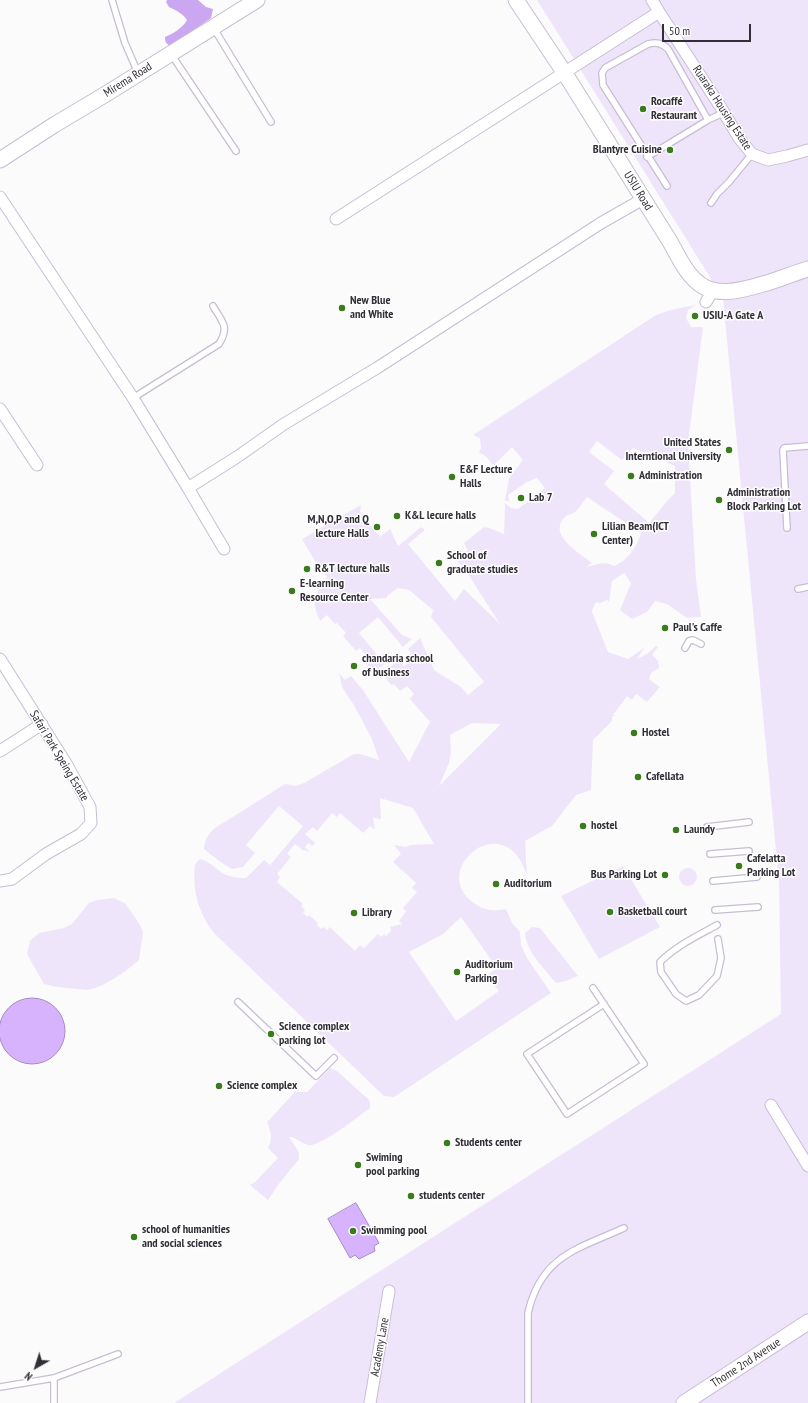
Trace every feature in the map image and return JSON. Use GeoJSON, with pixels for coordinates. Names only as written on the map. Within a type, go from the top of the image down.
{"type":"FeatureCollection","features":[{"type":"Feature","properties":{"kind":"street","name":"Mirema Road"},"geometry":{"type":"LineString","coordinates":[[0,160],[24,143],[257,0]]}},
{"type":"Feature","properties":{"kind":"street","name":"USIU Road"},"geometry":{"type":"LineString","coordinates":[[516,0],[564,72],[689,274],[702,286],[709,296],[749,289],[808,269]]}},
{"type":"Feature","properties":{"kind":"street","name":"Ruaraka Housing Estate"},"geometry":{"type":"LineString","coordinates":[[652,0],[744,146],[752,154],[768,160],[808,150]]}},
{"type":"Feature","properties":{"kind":"street"},"geometry":{"type":"LineString","coordinates":[[336,219],[659,12]]}},
{"type":"Feature","properties":{"kind":"street"},"geometry":{"type":"LineString","coordinates":[[0,197],[133,398],[224,549]]}},
{"type":"Feature","properties":{"kind":"street"},"geometry":{"type":"LineString","coordinates":[[188,488],[237,457],[284,424],[366,375],[601,223],[643,199]]}},
{"type":"Feature","properties":{"kind":"street"},"geometry":{"type":"LineString","coordinates":[[0,409],[37,465]]}},
{"type":"Feature","properties":{"kind":"street","name":"Safari Park Speing Estate"},"geometry":{"type":"LineString","coordinates":[[0,660],[67,765],[90,807],[91,823],[81,834],[46,854],[12,879],[0,881]]}},
{"type":"Feature","properties":{"kind":"street"},"geometry":{"type":"LineString","coordinates":[[0,751],[42,724]]}},
{"type":"Feature","properties":{"kind":"street"},"geometry":{"type":"LineString","coordinates":[[771,1105],[808,1166]]}},
{"type":"Feature","properties":{"kind":"street","name":"Academy Lane"},"geometry":{"type":"LineString","coordinates":[[370,1403],[389,1292]]}},
{"type":"Feature","properties":{"kind":"street","name":"Thome 2nd Avenue"},"geometry":{"type":"LineString","coordinates":[[684,1403],[808,1322]]}},
{"type":"Feature","properties":{"kind":"lane"},"geometry":{"type":"LineString","coordinates":[[112,0],[125,43],[138,73]]}},
{"type":"Feature","properties":{"kind":"lane"},"geometry":{"type":"LineString","coordinates":[[213,27],[271,122]]}},
{"type":"Feature","properties":{"kind":"lane"},"geometry":{"type":"LineString","coordinates":[[667,186],[602,85],[602,73],[605,68],[648,44],[654,42],[660,43],[668,49],[708,120]]}},
{"type":"Feature","properties":{"kind":"lane"},"geometry":{"type":"LineString","coordinates":[[171,54],[236,151]]}},
{"type":"Feature","properties":{"kind":"lane"},"geometry":{"type":"LineString","coordinates":[[647,157],[708,120],[723,113]]}},
{"type":"Feature","properties":{"kind":"lane"},"geometry":{"type":"LineString","coordinates":[[710,203],[716,194],[752,154]]}},
{"type":"Feature","properties":{"kind":"lane"},"geometry":{"type":"LineString","coordinates":[[133,398],[219,344],[225,334],[226,327],[212,306]]}},
{"type":"Feature","properties":{"kind":"lane"},"geometry":{"type":"LineString","coordinates":[[787,528],[783,450],[784,448],[790,446],[808,446]]}},
{"type":"Feature","properties":{"kind":"lane"},"geometry":{"type":"LineString","coordinates":[[798,589],[808,586]]}},
{"type":"Feature","properties":{"kind":"lane"},"geometry":{"type":"LineString","coordinates":[[685,648],[689,640],[693,640],[701,644]]}},
{"type":"Feature","properties":{"kind":"lane"},"geometry":{"type":"LineString","coordinates":[[707,827],[749,822]]}},
{"type":"Feature","properties":{"kind":"lane"},"geometry":{"type":"LineString","coordinates":[[710,854],[749,851]]}},
{"type":"Feature","properties":{"kind":"lane"},"geometry":{"type":"LineString","coordinates":[[713,881],[757,877]]}},
{"type":"Feature","properties":{"kind":"lane"},"geometry":{"type":"LineString","coordinates":[[715,910],[758,906]]}},
{"type":"Feature","properties":{"kind":"lane"},"geometry":{"type":"LineString","coordinates":[[717,925],[681,945],[669,953],[660,962],[661,972],[676,994],[686,1001],[698,995],[717,976],[721,958],[718,939]]}},
{"type":"Feature","properties":{"kind":"lane"},"geometry":{"type":"LineString","coordinates":[[593,988],[604,1004],[644,1064],[567,1114],[527,1054],[604,1004]]}},
{"type":"Feature","properties":{"kind":"lane"},"geometry":{"type":"LineString","coordinates":[[238,1002],[316,1076],[334,1058]]}},
{"type":"Feature","properties":{"kind":"lane"},"geometry":{"type":"LineString","coordinates":[[528,1403],[528,1313],[530,1302],[536,1289],[545,1274],[559,1258],[624,1228]]}},
{"type":"Feature","properties":{"kind":"lane"},"geometry":{"type":"LineString","coordinates":[[0,1387],[54,1378],[118,1354]]}},
{"type":"Feature","properties":{"kind":"lane"},"geometry":{"type":"LineString","coordinates":[[54,1378],[54,1403]]}},
{"type":"Feature","properties":{"kind":"shaded area"},"geometry":{"type":"Polygon","coordinates":[[[167,0],[198,0],[206,7],[213,9],[211,18],[171,46],[166,43],[165,37],[180,28],[187,20],[179,12],[169,7],[166,2],[167,0]]]}},
{"type":"Feature","properties":{"kind":"shaded area"},"geometry":{"type":"Polygon","coordinates":[[[537,0],[808,0],[808,1403],[174,1403],[781,1014],[779,882],[723,298],[537,0]]]}},
{"type":"Feature","properties":{"kind":"shaded area"},"geometry":{"type":"Polygon","coordinates":[[[696,305],[688,310],[686,318],[691,327],[703,327],[688,443],[696,579],[701,617],[687,618],[667,604],[655,601],[647,612],[632,619],[620,610],[631,583],[624,573],[612,581],[609,602],[607,600],[600,603],[596,602],[592,612],[608,652],[628,659],[644,648],[637,659],[647,654],[656,646],[658,647],[652,655],[658,661],[659,668],[651,673],[649,679],[660,687],[647,702],[636,694],[632,700],[627,696],[613,715],[617,715],[613,716],[611,722],[593,740],[591,790],[576,795],[552,826],[525,841],[527,876],[517,855],[503,845],[489,844],[475,850],[465,861],[460,875],[462,889],[474,903],[489,910],[506,909],[512,923],[520,932],[521,945],[527,958],[551,993],[394,1097],[384,1096],[215,934],[204,918],[200,909],[194,883],[195,864],[200,859],[227,875],[246,878],[264,860],[270,865],[303,826],[279,806],[246,845],[255,853],[243,867],[232,869],[219,861],[204,849],[206,840],[215,828],[285,784],[296,786],[304,783],[354,754],[360,754],[379,760],[372,739],[355,707],[342,687],[339,673],[345,680],[351,676],[363,690],[409,762],[430,722],[410,699],[414,694],[407,686],[400,691],[394,684],[391,685],[382,673],[399,660],[404,666],[411,660],[408,655],[411,653],[408,649],[420,638],[434,670],[461,687],[468,695],[484,682],[431,617],[433,610],[409,590],[398,588],[387,596],[387,598],[370,599],[402,635],[412,639],[403,647],[378,617],[359,633],[379,657],[384,653],[390,659],[374,673],[362,659],[366,655],[360,648],[356,651],[343,636],[346,633],[337,623],[335,624],[327,615],[320,621],[315,608],[315,598],[327,577],[316,563],[302,539],[361,505],[360,512],[380,537],[390,529],[398,546],[421,527],[425,530],[408,544],[455,601],[464,589],[500,624],[466,571],[448,550],[468,551],[464,543],[484,527],[504,534],[505,503],[511,508],[518,509],[545,488],[537,478],[527,482],[508,495],[509,501],[505,501],[509,478],[523,460],[512,447],[493,466],[487,457],[479,452],[481,448],[480,438],[473,435],[656,315],[670,310],[696,305]],[[597,441],[589,452],[614,471],[604,484],[648,522],[650,522],[675,493],[675,466],[633,448],[622,460],[597,441]],[[587,497],[575,512],[564,518],[560,525],[560,531],[568,544],[592,563],[586,567],[604,563],[614,566],[623,561],[631,553],[641,533],[587,497]],[[472,723],[450,735],[451,752],[449,763],[439,786],[501,724],[472,723]],[[380,798],[381,819],[373,818],[375,830],[370,826],[363,833],[340,813],[337,817],[332,813],[317,831],[313,827],[305,834],[315,843],[312,846],[309,843],[305,847],[309,851],[304,851],[295,844],[287,854],[291,857],[277,874],[280,877],[277,882],[303,904],[301,906],[305,910],[303,913],[308,917],[309,915],[318,923],[317,925],[321,929],[324,927],[327,930],[330,927],[355,951],[360,945],[364,948],[378,934],[381,937],[384,934],[386,936],[391,931],[390,927],[402,924],[399,921],[406,911],[403,908],[417,892],[412,888],[416,883],[393,862],[401,854],[394,845],[406,847],[410,845],[434,844],[413,808],[380,798]],[[461,917],[443,934],[409,952],[456,1021],[499,991],[487,975],[497,968],[461,917]]]}},
{"type":"Feature","properties":{"kind":"shaded area","name":"Basketball court"},"geometry":{"type":"Polygon","coordinates":[[[623,866],[660,927],[599,959],[561,896],[623,866]]]}},
{"type":"Feature","properties":{"kind":"shaded area"},"geometry":{"type":"Polygon","coordinates":[[[688,868],[694,871],[697,877],[694,883],[688,886],[682,883],[679,877],[682,871],[688,868]]]}},
{"type":"Feature","properties":{"kind":"shaded area"},"geometry":{"type":"Polygon","coordinates":[[[114,898],[126,904],[143,932],[139,960],[107,983],[92,989],[85,990],[44,984],[27,954],[30,941],[39,933],[64,928],[72,924],[89,903],[97,900],[114,898]]]}},
{"type":"Feature","properties":{"kind":"shaded area"},"geometry":{"type":"Polygon","coordinates":[[[532,927],[540,928],[578,976],[556,983],[537,960],[526,940],[525,933],[532,927]]]}},
{"type":"Feature","properties":{"kind":"shaded area"},"geometry":{"type":"Polygon","coordinates":[[[26,998],[38,998],[50,1003],[60,1013],[65,1025],[63,1044],[50,1059],[38,1064],[26,1064],[14,1059],[4,1049],[-1,1037],[-1,1025],[4,1013],[14,1003],[26,998]]]}},
{"type":"Feature","properties":{"kind":"shaded area"},"geometry":{"type":"Polygon","coordinates":[[[330,1068],[337,1071],[368,1099],[370,1102],[370,1108],[340,1130],[314,1144],[309,1145],[289,1137],[299,1152],[299,1159],[268,1200],[250,1185],[255,1182],[278,1158],[268,1148],[271,1141],[271,1135],[267,1122],[295,1092],[307,1092],[330,1068]]]}},
{"type":"Feature","properties":{"kind":"shaded area","name":"Swimming pool"},"geometry":{"type":"Polygon","coordinates":[[[356,1203],[379,1243],[374,1246],[375,1251],[359,1259],[355,1255],[350,1258],[328,1219],[356,1203]]]}},
{"type":"Feature","properties":{"kind":"place","name":"Rocaffé Restaurant"},"geometry":{"type":"Point","coordinates":[643,109]}},
{"type":"Feature","properties":{"kind":"place","name":"Blantyre Cuisine"},"geometry":{"type":"Point","coordinates":[670,150]}},
{"type":"Feature","properties":{"kind":"place","name":"New Blue and White"},"geometry":{"type":"Point","coordinates":[342,308]}},
{"type":"Feature","properties":{"kind":"place","name":"USIU-A Gate A"},"geometry":{"type":"Point","coordinates":[695,316]}},
{"type":"Feature","properties":{"kind":"place","name":"United States Interntional University"},"geometry":{"type":"Point","coordinates":[729,450]}},
{"type":"Feature","properties":{"kind":"place","name":"Administration"},"geometry":{"type":"Point","coordinates":[631,476]}},
{"type":"Feature","properties":{"kind":"place","name":"E&F Lecture Halls"},"geometry":{"type":"Point","coordinates":[452,477]}},
{"type":"Feature","properties":{"kind":"place","name":"Lab 7"},"geometry":{"type":"Point","coordinates":[521,498]}},
{"type":"Feature","properties":{"kind":"place","name":"Administration Block Parking Lot"},"geometry":{"type":"Point","coordinates":[719,500]}},
{"type":"Feature","properties":{"kind":"place","name":"K&L lecure halls"},"geometry":{"type":"Point","coordinates":[397,516]}},
{"type":"Feature","properties":{"kind":"place","name":"M,N,O,P and Q lecture Halls"},"geometry":{"type":"Point","coordinates":[377,527]}},
{"type":"Feature","properties":{"kind":"place","name":"Lilian Beam(ICT Center)"},"geometry":{"type":"Point","coordinates":[594,534]}},
{"type":"Feature","properties":{"kind":"place","name":"School of graduate studies"},"geometry":{"type":"Point","coordinates":[439,563]}},
{"type":"Feature","properties":{"kind":"place","name":"R&T lecture halls"},"geometry":{"type":"Point","coordinates":[307,569]}},
{"type":"Feature","properties":{"kind":"place","name":"E-learning Resource Center"},"geometry":{"type":"Point","coordinates":[292,591]}},
{"type":"Feature","properties":{"kind":"place","name":"Paul's Caffe"},"geometry":{"type":"Point","coordinates":[665,628]}},
{"type":"Feature","properties":{"kind":"place","name":"chandaria school of business"},"geometry":{"type":"Point","coordinates":[354,666]}},
{"type":"Feature","properties":{"kind":"place","name":"Hostel"},"geometry":{"type":"Point","coordinates":[634,733]}},
{"type":"Feature","properties":{"kind":"place","name":"Cafellata"},"geometry":{"type":"Point","coordinates":[638,777]}},
{"type":"Feature","properties":{"kind":"place","name":"hostel"},"geometry":{"type":"Point","coordinates":[583,826]}},
{"type":"Feature","properties":{"kind":"place","name":"Laundy"},"geometry":{"type":"Point","coordinates":[676,830]}},
{"type":"Feature","properties":{"kind":"place","name":"Cafelatta Parking Lot"},"geometry":{"type":"Point","coordinates":[739,866]}},
{"type":"Feature","properties":{"kind":"place","name":"Bus Parking Lot"},"geometry":{"type":"Point","coordinates":[665,875]}},
{"type":"Feature","properties":{"kind":"place","name":"Auditorium"},"geometry":{"type":"Point","coordinates":[496,884]}},
{"type":"Feature","properties":{"kind":"place","name":"Basketball court"},"geometry":{"type":"Point","coordinates":[610,912]}},
{"type":"Feature","properties":{"kind":"place","name":"Library"},"geometry":{"type":"Point","coordinates":[354,913]}},
{"type":"Feature","properties":{"kind":"place","name":"Auditorium Parking"},"geometry":{"type":"Point","coordinates":[457,972]}},
{"type":"Feature","properties":{"kind":"place","name":"Science complex parking lot"},"geometry":{"type":"Point","coordinates":[271,1034]}},
{"type":"Feature","properties":{"kind":"place","name":"Science complex"},"geometry":{"type":"Point","coordinates":[219,1086]}},
{"type":"Feature","properties":{"kind":"place","name":"Students center"},"geometry":{"type":"Point","coordinates":[447,1143]}},
{"type":"Feature","properties":{"kind":"place","name":"Swiming pool parking"},"geometry":{"type":"Point","coordinates":[358,1165]}},
{"type":"Feature","properties":{"kind":"place","name":"students center"},"geometry":{"type":"Point","coordinates":[411,1196]}},
{"type":"Feature","properties":{"kind":"place","name":"Swimming pool"},"geometry":{"type":"Point","coordinates":[353,1231]}},
{"type":"Feature","properties":{"kind":"place","name":"school of humanities and social sciences"},"geometry":{"type":"Point","coordinates":[134,1237]}}]}
